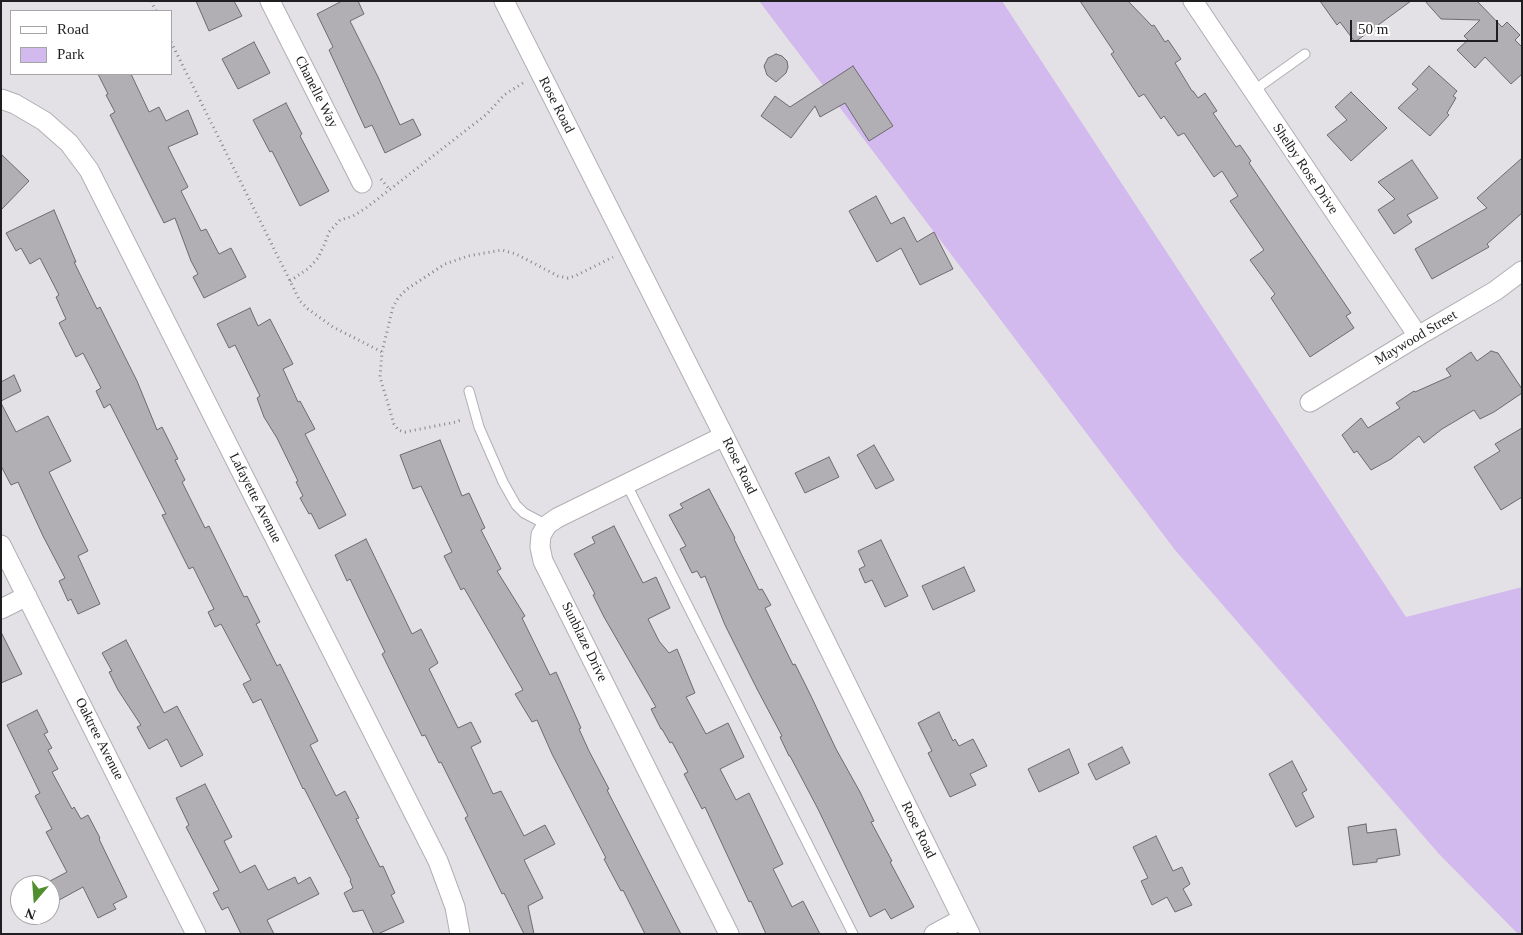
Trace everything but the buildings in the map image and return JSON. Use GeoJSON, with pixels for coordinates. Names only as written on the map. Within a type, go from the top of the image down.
{"type":"FeatureCollection","features":[{"type":"Feature","properties":{"kind":"street","name":"Chanelle Way"},"geometry":{"type":"LineString","coordinates":[[270,1],[362,183]]}},
{"type":"Feature","properties":{"kind":"street","name":"Rose Road"},"geometry":{"type":"LineString","coordinates":[[504,1],[724,436],[966,927]]}},
{"type":"Feature","properties":{"kind":"street","name":"Shelby Rose Drive"},"geometry":{"type":"LineString","coordinates":[[1193,1],[1418,336]]}},
{"type":"Feature","properties":{"kind":"street","name":"Lafayette Avenue"},"geometry":{"type":"LineString","coordinates":[[1,99],[15,104],[44,121],[69,143],[89,170],[438,861],[455,907],[460,934]]}},
{"type":"Feature","properties":{"kind":"street","name":"Maywood Street"},"geometry":{"type":"LineString","coordinates":[[1310,402],[1495,291],[1522,271]]}},
{"type":"Feature","properties":{"kind":"street"},"geometry":{"type":"LineString","coordinates":[[547,525],[626,483],[724,436]]}},
{"type":"Feature","properties":{"kind":"street","name":"Sunblaze Drive"},"geometry":{"type":"LineString","coordinates":[[547,525],[541,535],[540,547],[543,561],[729,934]]}},
{"type":"Feature","properties":{"kind":"street","name":"Oaktree Avenue"},"geometry":{"type":"LineString","coordinates":[[1,544],[196,934]]}},
{"type":"Feature","properties":{"kind":"street"},"geometry":{"type":"LineString","coordinates":[[1,609],[27,596]]}},
{"type":"Feature","properties":{"kind":"street"},"geometry":{"type":"LineString","coordinates":[[934,934],[966,927]]}},
{"type":"Feature","properties":{"kind":"lane"},"geometry":{"type":"LineString","coordinates":[[1253,91],[1304,54]]}},
{"type":"Feature","properties":{"kind":"lane"},"geometry":{"type":"LineString","coordinates":[[469,391],[479,427],[503,482],[516,506],[524,513],[547,525]]}},
{"type":"Feature","properties":{"kind":"lane"},"geometry":{"type":"LineString","coordinates":[[626,483],[853,934]]}},
{"type":"Feature","properties":{"kind":"path"},"geometry":{"type":"LineString","coordinates":[[172,44],[300,301],[333,327],[382,352]]}},
{"type":"Feature","properties":{"kind":"path"},"geometry":{"type":"LineString","coordinates":[[290,281],[309,268],[318,258],[329,232],[340,220],[353,216],[366,208],[487,114],[504,95],[540,73]]}},
{"type":"Feature","properties":{"kind":"path"},"geometry":{"type":"LineString","coordinates":[[475,415],[456,422],[405,432],[398,430],[394,424],[380,377],[382,352],[393,307],[398,298],[407,289],[445,264],[468,256],[502,250],[516,254],[558,276],[568,278],[629,248]]}},
{"type":"Feature","properties":{"kind":"green space"},"geometry":{"type":"Polygon","coordinates":[[[759,1],[1002,1],[1406,617],[1522,587],[1522,934],[1518,934],[1439,854],[1175,550],[759,1]]]}}]}
